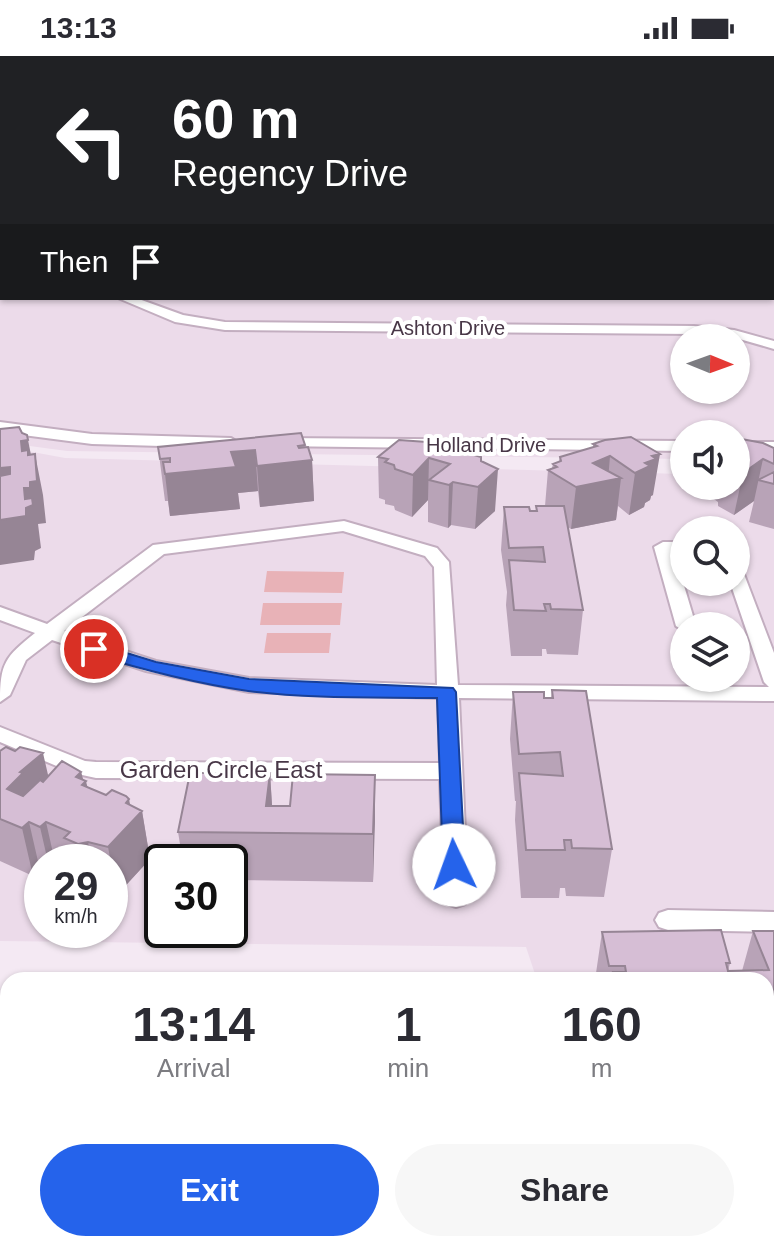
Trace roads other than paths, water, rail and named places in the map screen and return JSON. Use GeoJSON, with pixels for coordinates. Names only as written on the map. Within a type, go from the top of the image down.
{"type":"FeatureCollection","features":[{"type":"Feature","properties":{"kind":"street","name":"Ashton Drive"},"geometry":{"type":"LineString","coordinates":[[129,300],[180,319],[225,326],[694,330],[727,333],[774,345]]}},
{"type":"Feature","properties":{"kind":"street","name":"Holland Drive"},"geometry":{"type":"LineString","coordinates":[[0,427],[92,439],[670,446]]}},
{"type":"Feature","properties":{"kind":"street"},"geometry":{"type":"LineString","coordinates":[[750,447],[774,447]]}},
{"type":"Feature","properties":{"kind":"street"},"geometry":{"type":"LineString","coordinates":[[0,695],[17,657],[159,549],[344,526],[431,552],[443,566],[456,897]]}},
{"type":"Feature","properties":{"kind":"street"},"geometry":{"type":"LineString","coordinates":[[670,547],[663,547],[670,571]]}},
{"type":"Feature","properties":{"kind":"street"},"geometry":{"type":"LineString","coordinates":[[744,596],[774,682]]}},
{"type":"Feature","properties":{"kind":"street"},"geometry":{"type":"LineString","coordinates":[[0,613],[153,667],[213,680],[318,690],[447,692],[670,687]]}},
{"type":"Feature","properties":{"kind":"street"},"geometry":{"type":"LineString","coordinates":[[750,691],[774,694]]}},
{"type":"Feature","properties":{"kind":"street","name":"Garden Circle East"},"geometry":{"type":"LineString","coordinates":[[0,734],[81,768],[96,770],[449,771]]}},
{"type":"Feature","properties":{"kind":"street"},"geometry":{"type":"LineString","coordinates":[[668,920],[774,922]]}}]}
